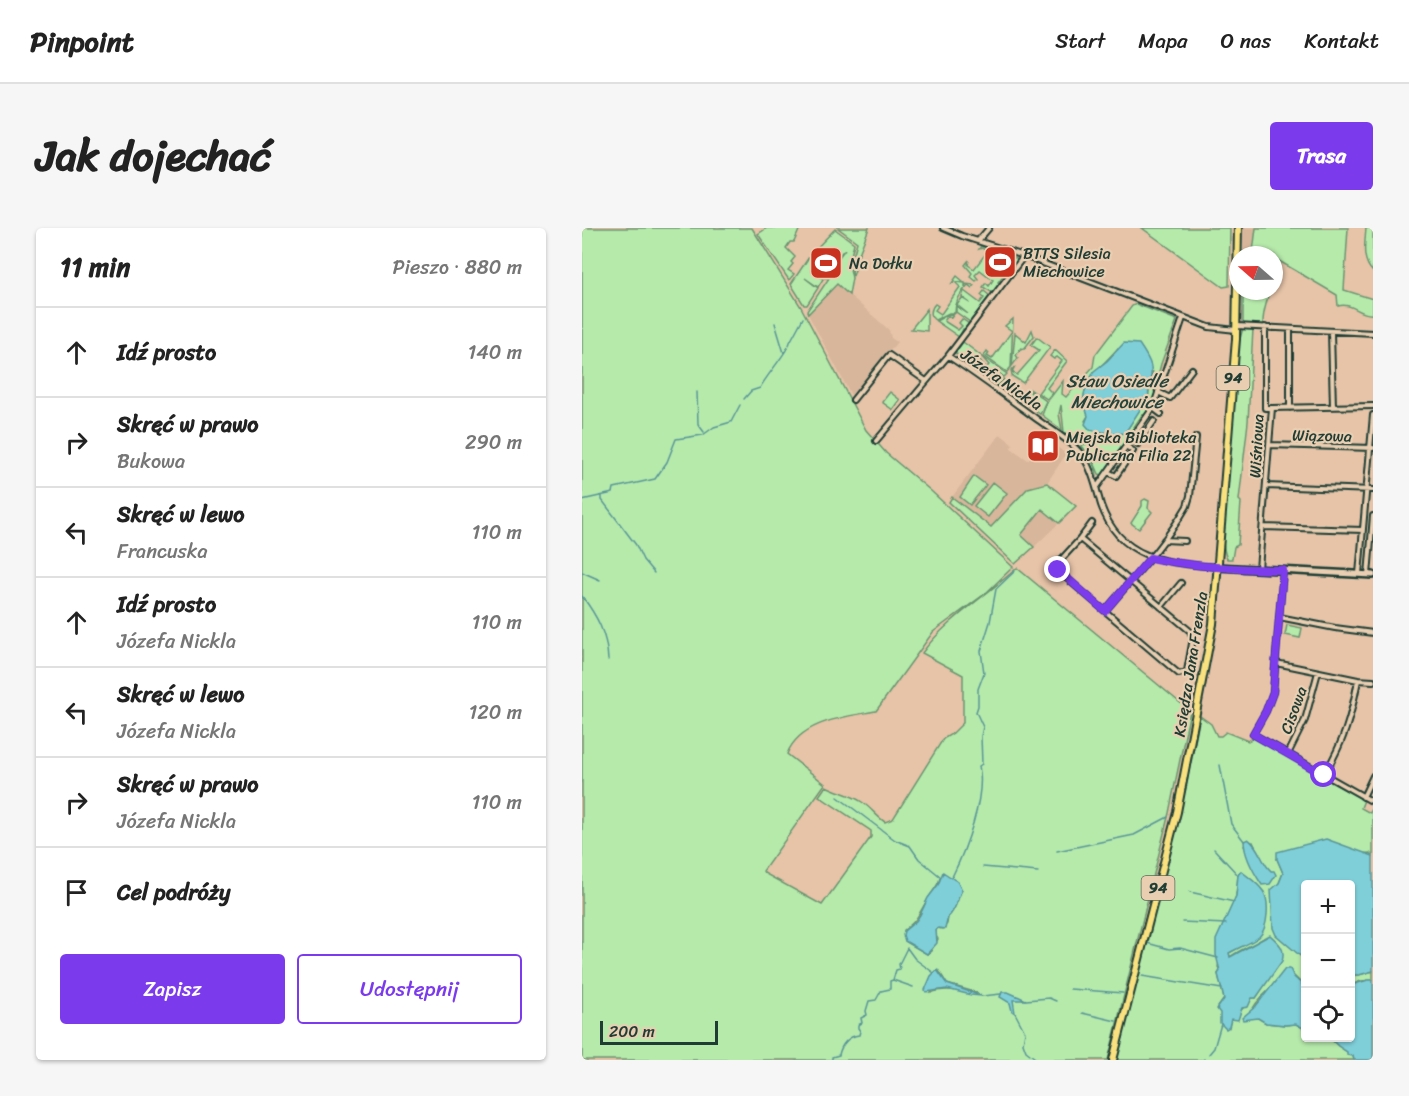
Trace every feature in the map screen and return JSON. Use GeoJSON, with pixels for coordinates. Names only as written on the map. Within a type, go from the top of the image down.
{"type":"FeatureCollection","features":[{"type":"Feature","properties":{"kind":"main road","name":"Księdza Jana Frenzla"},"geometry":{"type":"LineString","coordinates":[[1113,1060],[1184,781],[1213,624],[1237,328],[1238,228]]}},
{"type":"Feature","properties":{"kind":"street"},"geometry":{"type":"LineString","coordinates":[[943,228],[1024,256],[1209,327],[1265,327],[1373,333]]}},
{"type":"Feature","properties":{"kind":"street"},"geometry":{"type":"LineString","coordinates":[[978,241],[989,228]]}},
{"type":"Feature","properties":{"kind":"street","name":"Józefa Nickla"},"geometry":{"type":"LineString","coordinates":[[876,441],[948,356],[1024,256]]}},
{"type":"Feature","properties":{"kind":"street"},"geometry":{"type":"LineString","coordinates":[[1096,488],[1153,408],[1183,318]]}},
{"type":"Feature","properties":{"kind":"street","name":"Wiśniowa"},"geometry":{"type":"LineString","coordinates":[[1259,570],[1272,408],[1265,408],[1265,327]]}},
{"type":"Feature","properties":{"kind":"street"},"geometry":{"type":"LineString","coordinates":[[1290,328],[1290,408]]}},
{"type":"Feature","properties":{"kind":"street"},"geometry":{"type":"LineString","coordinates":[[1331,332],[1333,407]]}},
{"type":"Feature","properties":{"kind":"street"},"geometry":{"type":"LineString","coordinates":[[853,400],[889,355],[926,381]]}},
{"type":"Feature","properties":{"kind":"street","name":"Józefa Nickla"},"geometry":{"type":"LineString","coordinates":[[948,356],[1071,444],[1087,463],[1106,517],[1116,534],[1137,552],[1150,558],[1173,563],[1217,567]]}},
{"type":"Feature","properties":{"kind":"street"},"geometry":{"type":"LineString","coordinates":[[1158,392],[1170,398],[1192,369]]}},
{"type":"Feature","properties":{"kind":"street"},"geometry":{"type":"LineString","coordinates":[[1272,408],[1373,406]]}},
{"type":"Feature","properties":{"kind":"street"},"geometry":{"type":"LineString","coordinates":[[1153,408],[1161,414]]}},
{"type":"Feature","properties":{"kind":"street"},"geometry":{"type":"LineString","coordinates":[[1359,574],[1373,415]]}},
{"type":"Feature","properties":{"kind":"street"},"geometry":{"type":"LineString","coordinates":[[1138,444],[1154,421]]}},
{"type":"Feature","properties":{"kind":"street"},"geometry":{"type":"LineString","coordinates":[[1140,425],[1148,430]]}},
{"type":"Feature","properties":{"kind":"street"},"geometry":{"type":"LineString","coordinates":[[1105,611],[1150,558],[1182,515],[1190,496],[1196,437]]}},
{"type":"Feature","properties":{"kind":"street","name":"Wiązowa"},"geometry":{"type":"LineString","coordinates":[[1270,445],[1371,448]]}},
{"type":"Feature","properties":{"kind":"street"},"geometry":{"type":"LineString","coordinates":[[1107,472],[1116,476],[1133,451],[1126,446]]}},
{"type":"Feature","properties":{"kind":"street"},"geometry":{"type":"LineString","coordinates":[[1266,486],[1373,490]]}},
{"type":"Feature","properties":{"kind":"street"},"geometry":{"type":"LineString","coordinates":[[1217,567],[1371,575],[1373,516]]}},
{"type":"Feature","properties":{"kind":"street"},"geometry":{"type":"LineString","coordinates":[[1080,539],[1190,631],[1193,638],[1187,671],[1179,674],[1058,570],[1059,563],[1092,523]]}},
{"type":"Feature","properties":{"kind":"street"},"geometry":{"type":"LineString","coordinates":[[1263,526],[1363,530]]}},
{"type":"Feature","properties":{"kind":"street"},"geometry":{"type":"LineString","coordinates":[[1163,540],[1185,541]]}},
{"type":"Feature","properties":{"kind":"street"},"geometry":{"type":"LineString","coordinates":[[1283,570],[1276,663],[1270,702],[1253,734],[1373,802]]}},
{"type":"Feature","properties":{"kind":"street"},"geometry":{"type":"LineString","coordinates":[[1161,607],[1181,583]]}},
{"type":"Feature","properties":{"kind":"street"},"geometry":{"type":"LineString","coordinates":[[1279,617],[1373,633]]}},
{"type":"Feature","properties":{"kind":"street"},"geometry":{"type":"LineString","coordinates":[[1276,663],[1373,681]]}},
{"type":"Feature","properties":{"kind":"street","name":"Cisowa"},"geometry":{"type":"LineString","coordinates":[[1288,754],[1305,720],[1318,672]]}},
{"type":"Feature","properties":{"kind":"street"},"geometry":{"type":"LineString","coordinates":[[1324,775],[1349,725],[1358,680]]}},
{"type":"Feature","properties":{"kind":"street"},"geometry":{"type":"LineString","coordinates":[[1363,797],[1373,776]]}},
{"type":"Feature","properties":{"kind":"shaded area"},"geometry":{"type":"Polygon","coordinates":[[[1243,228],[1256,228],[1254,246],[1243,246],[1243,228]]]}},
{"type":"Feature","properties":{"kind":"shaded area"},"geometry":{"type":"Polygon","coordinates":[[[837,284],[889,330],[891,338],[897,342],[854,396],[851,395],[808,314],[837,284]]]}},
{"type":"Feature","properties":{"kind":"shaded area"},"geometry":{"type":"Polygon","coordinates":[[[1000,434],[1013,444],[1011,448],[1028,460],[1043,436],[1066,454],[1047,483],[1028,488],[991,527],[952,497],[1000,434]]]}},
{"type":"Feature","properties":{"kind":"shaded area"},"geometry":{"type":"Polygon","coordinates":[[[1042,509],[1059,523],[1034,547],[1021,535],[1042,509]]]}},
{"type":"Feature","properties":{"kind":"green space"},"geometry":{"type":"Polygon","coordinates":[[[582,228],[752,228],[801,307],[866,430],[886,453],[1013,567],[986,593],[933,632],[876,711],[824,722],[812,727],[793,743],[787,754],[825,784],[763,871],[764,873],[822,905],[871,837],[871,831],[819,796],[826,786],[865,804],[885,822],[893,819],[943,739],[963,723],[963,675],[922,653],[943,629],[1017,568],[1190,711],[1169,813],[1108,1060],[582,1060],[582,228]],[[940,878],[918,916],[904,930],[905,941],[927,954],[938,939],[935,935],[937,928],[942,929],[947,924],[948,917],[955,908],[962,890],[940,878]],[[939,971],[931,993],[948,990],[978,993],[947,984],[939,971]]]}},
{"type":"Feature","properties":{"kind":"green space"},"geometry":{"type":"Polygon","coordinates":[[[767,228],[800,228],[794,242],[790,242],[786,248],[795,257],[788,270],[794,274],[789,280],[758,234],[767,228]]]}},
{"type":"Feature","properties":{"kind":"green space"},"geometry":{"type":"Polygon","coordinates":[[[838,228],[869,228],[853,269],[855,270],[853,276],[851,264],[857,242],[838,228]]]}},
{"type":"Feature","properties":{"kind":"green space"},"geometry":{"type":"Polygon","coordinates":[[[1142,228],[1230,228],[1229,286],[1223,287],[1142,228]]]}},
{"type":"Feature","properties":{"kind":"green space"},"geometry":{"type":"Polygon","coordinates":[[[1256,228],[1348,228],[1344,290],[1373,299],[1373,314],[1348,306],[1338,306],[1337,295],[1283,263],[1283,246],[1254,246],[1256,228]]]}},
{"type":"Feature","properties":{"kind":"green space"},"geometry":{"type":"Polygon","coordinates":[[[1366,228],[1373,228],[1373,272],[1365,257],[1366,228]]]}},
{"type":"Feature","properties":{"kind":"green space"},"geometry":{"type":"Polygon","coordinates":[[[835,229],[854,243],[849,264],[852,278],[849,295],[837,284],[808,314],[807,311],[829,278],[813,270],[827,250],[839,257],[845,249],[839,255],[828,248],[811,270],[823,279],[818,287],[805,278],[818,288],[807,305],[804,305],[791,284],[811,254],[835,229]]]}},
{"type":"Feature","properties":{"kind":"green space"},"geometry":{"type":"Polygon","coordinates":[[[981,246],[993,251],[988,258],[1003,270],[1009,262],[998,253],[1001,252],[1019,260],[1008,273],[1005,273],[998,282],[1000,285],[993,293],[983,287],[986,283],[989,286],[993,280],[980,270],[975,275],[978,279],[976,281],[970,276],[972,273],[965,265],[969,260],[968,265],[974,269],[987,252],[982,248],[979,249],[981,246]]]}},
{"type":"Feature","properties":{"kind":"green space"},"geometry":{"type":"Polygon","coordinates":[[[957,276],[964,282],[952,283],[957,276]]]}},
{"type":"Feature","properties":{"kind":"green space"},"geometry":{"type":"Polygon","coordinates":[[[955,282],[965,283],[965,287],[966,284],[974,285],[972,288],[968,285],[963,291],[957,301],[955,313],[949,313],[935,320],[931,314],[932,308],[935,304],[938,306],[935,310],[941,314],[960,287],[955,282]]]}},
{"type":"Feature","properties":{"kind":"green space"},"geometry":{"type":"Polygon","coordinates":[[[964,291],[980,303],[984,298],[981,295],[984,291],[990,296],[970,322],[956,312],[956,306],[968,314],[957,305],[962,298],[970,303],[962,297],[964,291]]]}},
{"type":"Feature","properties":{"kind":"green space"},"geometry":{"type":"Polygon","coordinates":[[[1243,300],[1267,300],[1263,326],[1243,324],[1243,300]]]}},
{"type":"Feature","properties":{"kind":"green space"},"geometry":{"type":"Polygon","coordinates":[[[1136,304],[1177,320],[1161,364],[1154,391],[1156,394],[1145,415],[1142,415],[1102,475],[1099,474],[1092,458],[1081,445],[1094,443],[1082,444],[1064,432],[1061,405],[1059,414],[1062,430],[1042,415],[1047,402],[1063,381],[1062,394],[1066,397],[1093,367],[1095,355],[1132,306],[1136,304]],[[1117,349],[1088,383],[1084,397],[1088,416],[1085,421],[1095,431],[1125,433],[1142,405],[1148,401],[1153,372],[1117,349]]]}},
{"type":"Feature","properties":{"kind":"green space"},"geometry":{"type":"Polygon","coordinates":[[[927,309],[927,331],[911,329],[927,309]]]}},
{"type":"Feature","properties":{"kind":"green space"},"geometry":{"type":"Polygon","coordinates":[[[954,314],[951,318],[948,316],[944,321],[958,330],[962,326],[959,323],[962,319],[969,324],[959,337],[936,321],[947,315],[954,314]]]}},
{"type":"Feature","properties":{"kind":"green space"},"geometry":{"type":"Polygon","coordinates":[[[1013,319],[1011,367],[1007,372],[984,356],[987,351],[989,353],[987,356],[992,359],[1012,331],[1005,326],[1013,319]]]}},
{"type":"Feature","properties":{"kind":"green space"},"geometry":{"type":"Polygon","coordinates":[[[1243,328],[1253,329],[1248,422],[1239,500],[1241,502],[1238,545],[1234,547],[1232,559],[1227,559],[1223,525],[1238,346],[1243,328]]]}},
{"type":"Feature","properties":{"kind":"green space"},"geometry":{"type":"Polygon","coordinates":[[[1032,330],[1034,336],[1024,349],[1021,348],[1012,366],[1015,333],[1026,342],[1032,330]]]}},
{"type":"Feature","properties":{"kind":"green space"},"geometry":{"type":"Polygon","coordinates":[[[1037,337],[1050,347],[1023,383],[1012,376],[1011,370],[1014,368],[1012,372],[1017,375],[1039,350],[1031,345],[1037,337]]]}},
{"type":"Feature","properties":{"kind":"green space"},"geometry":{"type":"Polygon","coordinates":[[[963,342],[980,355],[971,368],[955,353],[963,342]]]}},
{"type":"Feature","properties":{"kind":"green space"},"geometry":{"type":"Polygon","coordinates":[[[1055,350],[1067,361],[1047,388],[1052,393],[1047,399],[1038,393],[1062,361],[1050,356],[1055,350]]]}},
{"type":"Feature","properties":{"kind":"green space"},"geometry":{"type":"Polygon","coordinates":[[[981,356],[1007,374],[1004,377],[999,373],[997,375],[1003,379],[997,387],[972,369],[979,359],[986,368],[989,365],[981,356]]]}},
{"type":"Feature","properties":{"kind":"green space"},"geometry":{"type":"Polygon","coordinates":[[[1004,380],[1012,386],[1018,399],[1016,401],[1005,393],[1006,390],[998,388],[1004,380]]]}},
{"type":"Feature","properties":{"kind":"green space"},"geometry":{"type":"Polygon","coordinates":[[[1028,389],[1032,394],[1025,400],[1035,403],[1031,390],[1046,401],[1040,414],[1021,400],[1028,389]]]}},
{"type":"Feature","properties":{"kind":"green space"},"geometry":{"type":"Polygon","coordinates":[[[890,392],[900,400],[893,410],[882,402],[890,392]]]}},
{"type":"Feature","properties":{"kind":"green space"},"geometry":{"type":"Polygon","coordinates":[[[1061,431],[1089,456],[1097,476],[1094,475],[1080,450],[1060,434],[1061,431]]]}},
{"type":"Feature","properties":{"kind":"green space"},"geometry":{"type":"Polygon","coordinates":[[[974,476],[986,485],[970,505],[960,497],[974,476]]]}},
{"type":"Feature","properties":{"kind":"green space"},"geometry":{"type":"Polygon","coordinates":[[[993,482],[1007,493],[988,517],[974,506],[993,482]]]}},
{"type":"Feature","properties":{"kind":"green space"},"geometry":{"type":"Polygon","coordinates":[[[1047,483],[1076,506],[1059,523],[1042,509],[1021,535],[1034,547],[1015,564],[949,502],[952,497],[991,527],[1028,488],[1047,483]]]}},
{"type":"Feature","properties":{"kind":"green space"},"geometry":{"type":"Polygon","coordinates":[[[1145,499],[1149,501],[1148,508],[1152,512],[1139,529],[1131,523],[1145,499]]]}},
{"type":"Feature","properties":{"kind":"green space"},"geometry":{"type":"Polygon","coordinates":[[[1287,625],[1302,628],[1300,638],[1285,635],[1287,625]]]}},
{"type":"Feature","properties":{"kind":"green space"},"geometry":{"type":"Polygon","coordinates":[[[1200,716],[1211,724],[1217,736],[1226,732],[1248,741],[1255,737],[1364,800],[1361,808],[1370,813],[1373,807],[1373,856],[1370,853],[1277,859],[1283,873],[1279,883],[1301,953],[1301,983],[1291,973],[1260,999],[1250,1018],[1258,1018],[1266,1023],[1296,1024],[1301,1027],[1301,1042],[1334,1042],[1353,1056],[1354,1060],[1117,1060],[1187,783],[1200,716]],[[1253,842],[1244,846],[1260,881],[1271,871],[1264,865],[1253,842]],[[1241,871],[1238,875],[1236,896],[1229,916],[1218,967],[1224,999],[1218,1007],[1229,1027],[1231,1019],[1252,998],[1256,998],[1265,984],[1265,937],[1230,957],[1229,953],[1262,932],[1265,918],[1264,892],[1241,871]]]}},
{"type":"Feature","properties":{"kind":"green space"},"geometry":{"type":"Polygon","coordinates":[[[1373,971],[1373,980],[1355,983],[1355,975],[1373,971]]]}},
{"type":"Feature","properties":{"kind":"water","name":"Staw Osiedle Miechowice"},"geometry":{"type":"Polygon","coordinates":[[[1124,343],[1139,344],[1149,361],[1151,371],[1148,401],[1125,433],[1115,434],[1090,430],[1085,424],[1088,416],[1083,400],[1085,391],[1094,371],[1124,343]]]}},
{"type":"Feature","properties":{"kind":"water"},"geometry":{"type":"Polygon","coordinates":[[[1248,839],[1276,875],[1270,884],[1262,885],[1253,869],[1244,846],[1244,841],[1248,839]]]}},
{"type":"Feature","properties":{"kind":"water"},"geometry":{"type":"Polygon","coordinates":[[[1326,839],[1373,856],[1373,971],[1355,975],[1355,880],[1301,880],[1301,957],[1276,935],[1273,928],[1271,890],[1279,883],[1283,873],[1277,859],[1277,852],[1326,839]]]}},
{"type":"Feature","properties":{"kind":"water"},"geometry":{"type":"Polygon","coordinates":[[[1241,871],[1263,891],[1267,901],[1267,914],[1259,937],[1229,953],[1230,957],[1270,935],[1281,946],[1283,957],[1256,998],[1252,998],[1248,1007],[1242,1008],[1238,1020],[1231,1019],[1226,1029],[1220,1023],[1220,1013],[1217,1009],[1224,999],[1218,974],[1220,971],[1216,955],[1216,940],[1236,896],[1238,875],[1241,871]]]}},
{"type":"Feature","properties":{"kind":"water"},"geometry":{"type":"Polygon","coordinates":[[[943,872],[958,882],[962,890],[955,908],[948,917],[945,929],[936,930],[937,943],[927,954],[905,941],[903,935],[904,931],[920,915],[943,872]]]}},
{"type":"Feature","properties":{"kind":"water"},"geometry":{"type":"Polygon","coordinates":[[[1285,969],[1290,969],[1301,983],[1301,1027],[1296,1024],[1266,1023],[1258,1018],[1243,1020],[1242,1018],[1256,1006],[1285,969]]]}},
{"type":"Feature","properties":{"kind":"water"},"geometry":{"type":"Polygon","coordinates":[[[937,970],[947,984],[982,996],[947,989],[926,992],[931,976],[937,970]]]}},
{"type":"Feature","properties":{"kind":"water"},"geometry":{"type":"Polygon","coordinates":[[[1373,980],[1373,1060],[1354,1060],[1353,1056],[1347,1055],[1347,1052],[1334,1042],[1355,1042],[1355,984],[1373,980]]]}},
{"type":"Feature","properties":{"kind":"water"},"geometry":{"type":"Polygon","coordinates":[[[1002,992],[1008,992],[1026,1000],[1013,1000],[1015,1013],[1010,1003],[1000,997],[1002,992]]]}},
{"type":"Feature","properties":{"kind":"waterway"},"geometry":{"type":"LineString","coordinates":[[744,399],[751,391],[760,388],[786,351],[803,318]]}},
{"type":"Feature","properties":{"kind":"waterway"},"geometry":{"type":"LineString","coordinates":[[775,323],[784,353]]}},
{"type":"Feature","properties":{"kind":"waterway"},"geometry":{"type":"LineString","coordinates":[[697,392],[698,424],[704,432]]}},
{"type":"Feature","properties":{"kind":"waterway"},"geometry":{"type":"LineString","coordinates":[[582,500],[613,493],[614,488],[655,479],[667,462],[676,439],[703,435],[714,427],[731,422],[740,405]]}},
{"type":"Feature","properties":{"kind":"waterway"},"geometry":{"type":"LineString","coordinates":[[602,496],[602,500],[654,573]]}},
{"type":"Feature","properties":{"kind":"waterway"},"geometry":{"type":"LineString","coordinates":[[952,877],[969,837],[980,792],[979,766],[982,764],[983,727],[976,712],[978,689],[984,673],[981,651],[990,622],[996,589],[1015,571]]}},
{"type":"Feature","properties":{"kind":"waterway"},"geometry":{"type":"LineString","coordinates":[[582,572],[600,580]]}},
{"type":"Feature","properties":{"kind":"waterway"},"geometry":{"type":"LineString","coordinates":[[582,596],[600,626],[606,642],[608,660]]}},
{"type":"Feature","properties":{"kind":"waterway"},"geometry":{"type":"LineString","coordinates":[[1220,765],[1231,824],[1244,841]]}},
{"type":"Feature","properties":{"kind":"waterway"},"geometry":{"type":"LineString","coordinates":[[838,797],[895,840],[910,846],[919,859],[941,877]]}},
{"type":"Feature","properties":{"kind":"waterway"},"geometry":{"type":"LineString","coordinates":[[1057,851],[1134,835],[1168,817]]}},
{"type":"Feature","properties":{"kind":"waterway"},"geometry":{"type":"LineString","coordinates":[[1214,849],[1238,875]]}},
{"type":"Feature","properties":{"kind":"waterway"},"geometry":{"type":"LineString","coordinates":[[983,867],[1038,872]]}},
{"type":"Feature","properties":{"kind":"waterway"},"geometry":{"type":"LineString","coordinates":[[1190,892],[1234,902]]}},
{"type":"Feature","properties":{"kind":"waterway"},"geometry":{"type":"LineString","coordinates":[[1182,922],[1226,924]]}},
{"type":"Feature","properties":{"kind":"waterway"},"geometry":{"type":"LineString","coordinates":[[1147,943],[1169,949],[1180,948],[1218,958]]}},
{"type":"Feature","properties":{"kind":"waterway"},"geometry":{"type":"LineString","coordinates":[[907,948],[915,959],[934,973]]}},
{"type":"Feature","properties":{"kind":"waterway"},"geometry":{"type":"LineString","coordinates":[[832,1060],[832,1057],[839,1055],[846,1042],[859,1035],[858,1025],[862,1023],[861,1018],[867,1015],[869,1001],[876,1000],[881,991],[890,989],[890,981],[893,980],[896,970],[900,969],[899,964],[907,948]]}},
{"type":"Feature","properties":{"kind":"waterway"},"geometry":{"type":"LineString","coordinates":[[1142,976],[1222,989]]}},
{"type":"Feature","properties":{"kind":"waterway"},"geometry":{"type":"LineString","coordinates":[[893,980],[913,987]]}},
{"type":"Feature","properties":{"kind":"waterway"},"geometry":{"type":"LineString","coordinates":[[1070,989],[1123,993]]}},
{"type":"Feature","properties":{"kind":"waterway"},"geometry":{"type":"LineString","coordinates":[[982,996],[1001,994]]}},
{"type":"Feature","properties":{"kind":"waterway"},"geometry":{"type":"LineString","coordinates":[[1026,1000],[1049,998],[1056,1001]]}},
{"type":"Feature","properties":{"kind":"waterway"},"geometry":{"type":"LineString","coordinates":[[1015,1013],[1025,1032],[1023,1043],[1026,1051],[1035,1058]]}},
{"type":"Feature","properties":{"kind":"waterway"},"geometry":{"type":"LineString","coordinates":[[1082,1013],[1116,1021]]}},
{"type":"Feature","properties":{"kind":"waterway"},"geometry":{"type":"LineString","coordinates":[[1209,1054],[1214,1048],[1221,1024]]}},
{"type":"Feature","properties":{"kind":"place","name":"BTTS Silesia Miechowice"},"geometry":{"type":"Point","coordinates":[1000,262]}},
{"type":"Feature","properties":{"kind":"place","name":"Na Dołku"},"geometry":{"type":"Point","coordinates":[826,263]}},
{"type":"Feature","properties":{"kind":"place","name":"Miejska Biblioteka Publiczna Filia 22"},"geometry":{"type":"Point","coordinates":[1043,446]}},
{"type":"Feature","properties":{"kind":"route"},"geometry":{"type":"LineString","coordinates":[[1058,570],[1105,611],[1150,558],[1212,567],[1283,570],[1273,692],[1266,711],[1253,734],[1324,775]]}}]}
